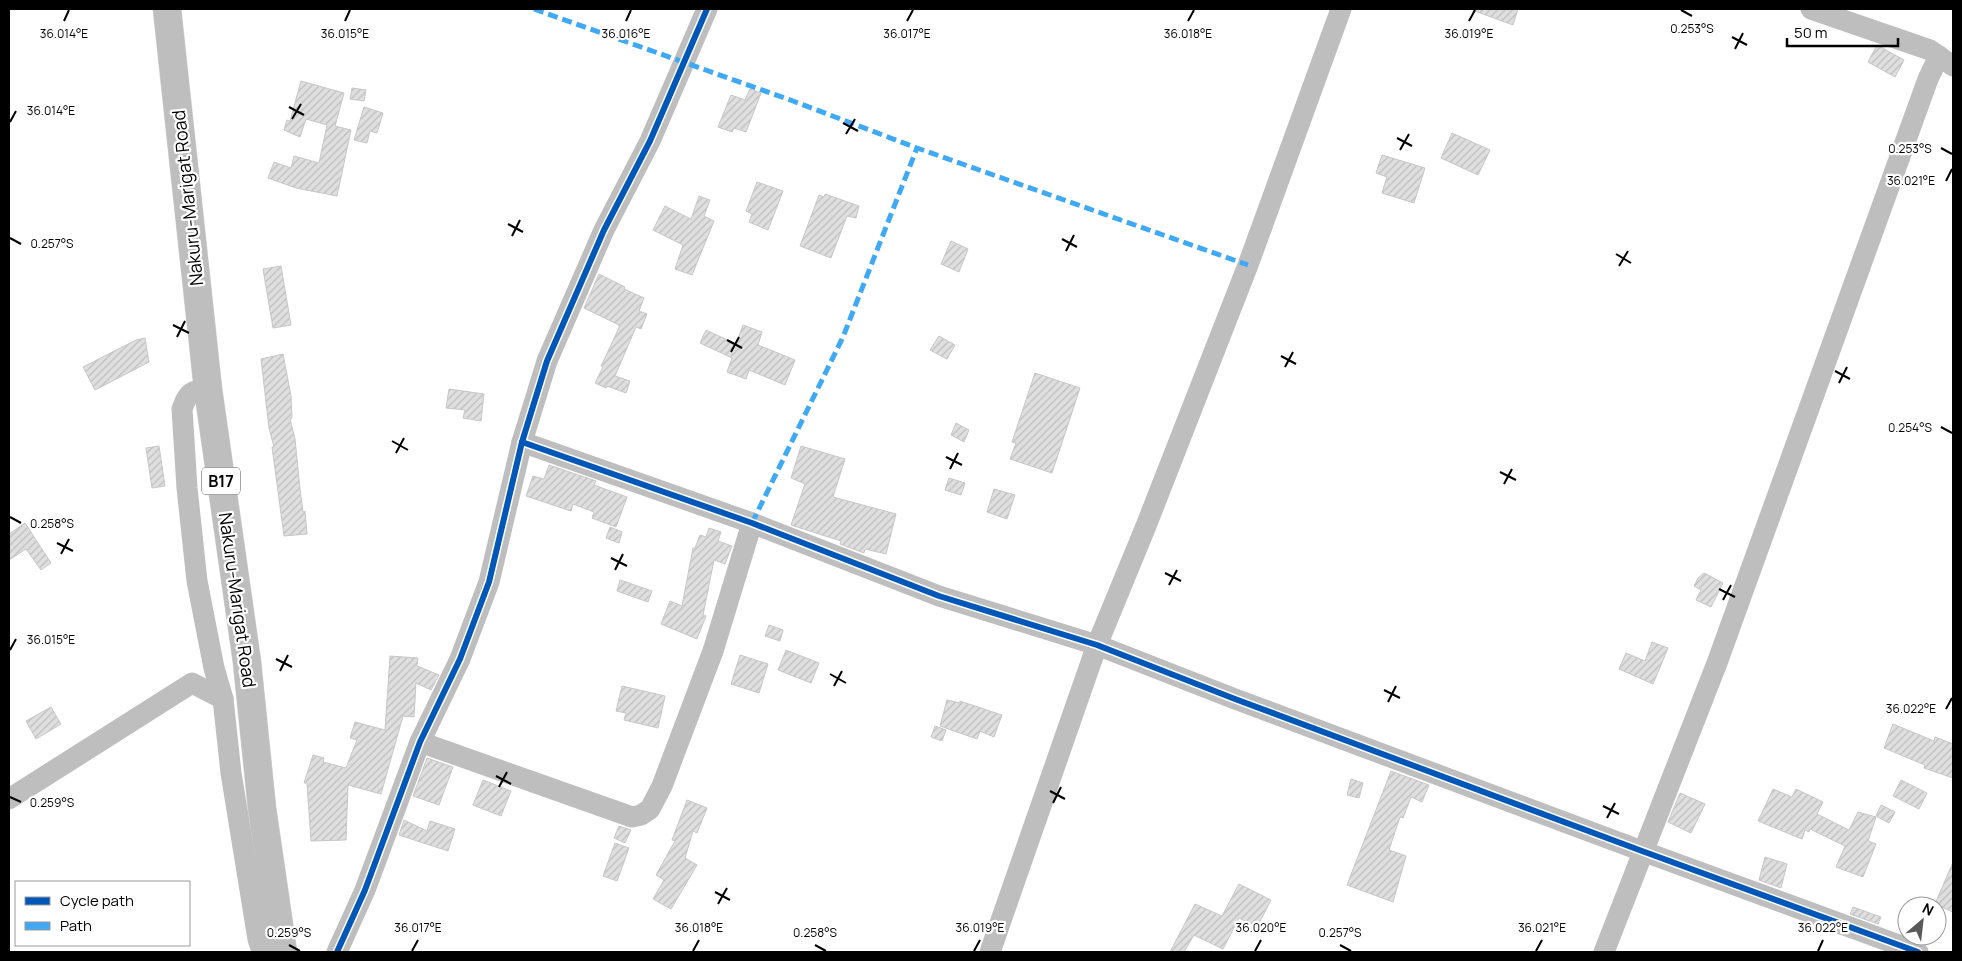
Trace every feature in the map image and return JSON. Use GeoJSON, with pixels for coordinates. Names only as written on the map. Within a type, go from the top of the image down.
{"type":"FeatureCollection","features":[{"type":"Feature","properties":{"kind":"main road","name":"Nakuru-Marigat Road"},"geometry":{"type":"LineString","coordinates":[[167,9],[208,388],[247,662],[262,808],[283,952]]}},
{"type":"Feature","properties":{"kind":"street"},"geometry":{"type":"LineString","coordinates":[[337,952],[365,890],[420,742],[460,659],[489,582],[522,442],[547,361],[604,230],[650,141],[707,9]]}},
{"type":"Feature","properties":{"kind":"street"},"geometry":{"type":"LineString","coordinates":[[990,952],[1097,645],[1150,516],[1248,265],[1341,9]]}},
{"type":"Feature","properties":{"kind":"street"},"geometry":{"type":"LineString","coordinates":[[1604,952],[1717,663],[1925,88],[1946,61],[1930,50],[1811,9]]}},
{"type":"Feature","properties":{"kind":"street"},"geometry":{"type":"LineString","coordinates":[[208,388],[194,390],[187,396],[182,408],[187,488],[198,581],[214,668],[223,699],[230,772],[258,939],[262,952]]}},
{"type":"Feature","properties":{"kind":"street"},"geometry":{"type":"LineString","coordinates":[[522,442],[752,523],[938,596],[1097,645],[1235,699],[1918,952]]}},
{"type":"Feature","properties":{"kind":"street"},"geometry":{"type":"LineString","coordinates":[[420,742],[632,817],[650,809],[662,786],[714,651],[752,523]]}},
{"type":"Feature","properties":{"kind":"street"},"geometry":{"type":"LineString","coordinates":[[9,799],[214,668]]}},
{"type":"Feature","properties":{"kind":"street"},"geometry":{"type":"LineString","coordinates":[[192,683],[223,699]]}},
{"type":"Feature","properties":{"kind":"building"},"geometry":{"type":"Polygon","coordinates":[[[1473,9],[1518,9],[1513,25],[1473,9]]]}},
{"type":"Feature","properties":{"kind":"building"},"geometry":{"type":"Polygon","coordinates":[[[1877,45],[1904,60],[1895,77],[1868,62],[1877,45]]]}},
{"type":"Feature","properties":{"kind":"building"},"geometry":{"type":"Polygon","coordinates":[[[301,81],[344,93],[335,126],[351,130],[337,196],[296,188],[268,178],[274,162],[291,168],[294,156],[319,163],[327,125],[306,119],[300,137],[284,130],[287,120],[290,121],[301,81]]]}},
{"type":"Feature","properties":{"kind":"building"},"geometry":{"type":"Polygon","coordinates":[[[352,88],[366,90],[364,101],[350,99],[352,88]]]}},
{"type":"Feature","properties":{"kind":"building"},"geometry":{"type":"Polygon","coordinates":[[[750,89],[761,93],[746,132],[734,128],[732,132],[718,127],[731,95],[745,100],[750,89]]]}},
{"type":"Feature","properties":{"kind":"building"},"geometry":{"type":"Polygon","coordinates":[[[364,107],[383,113],[377,133],[370,131],[367,143],[354,140],[364,107]]]}},
{"type":"Feature","properties":{"kind":"building"},"geometry":{"type":"Polygon","coordinates":[[[1452,133],[1490,150],[1478,175],[1441,158],[1452,133]]]}},
{"type":"Feature","properties":{"kind":"building"},"geometry":{"type":"Polygon","coordinates":[[[1382,155],[1425,168],[1414,203],[1382,193],[1387,177],[1376,173],[1382,155]]]}},
{"type":"Feature","properties":{"kind":"building"},"geometry":{"type":"Polygon","coordinates":[[[757,182],[783,191],[768,230],[749,222],[752,214],[746,211],[757,182]]]}},
{"type":"Feature","properties":{"kind":"building"},"geometry":{"type":"Polygon","coordinates":[[[825,194],[859,206],[856,218],[847,216],[831,258],[800,246],[819,195],[824,197],[825,194]]]}},
{"type":"Feature","properties":{"kind":"building"},"geometry":{"type":"Polygon","coordinates":[[[699,196],[710,200],[704,216],[714,221],[692,275],[675,269],[683,245],[653,230],[665,206],[691,219],[699,196]]]}},
{"type":"Feature","properties":{"kind":"building"},"geometry":{"type":"Polygon","coordinates":[[[951,241],[968,249],[959,272],[941,264],[951,241]]]}},
{"type":"Feature","properties":{"kind":"building"},"geometry":{"type":"Polygon","coordinates":[[[281,266],[291,325],[273,328],[263,269],[281,266]]]}},
{"type":"Feature","properties":{"kind":"building"},"geometry":{"type":"Polygon","coordinates":[[[599,274],[644,298],[639,311],[647,314],[641,329],[636,327],[615,376],[630,381],[626,393],[595,383],[619,328],[619,325],[584,308],[599,274]]]}},
{"type":"Feature","properties":{"kind":"building"},"geometry":{"type":"Polygon","coordinates":[[[743,325],[762,332],[758,345],[795,360],[785,385],[749,370],[746,379],[727,372],[732,358],[700,343],[706,330],[736,344],[743,325]]]}},
{"type":"Feature","properties":{"kind":"building"},"geometry":{"type":"Polygon","coordinates":[[[939,336],[955,345],[947,359],[930,350],[939,336]]]}},
{"type":"Feature","properties":{"kind":"building"},"geometry":{"type":"Polygon","coordinates":[[[145,338],[149,362],[95,390],[83,367],[136,340],[145,338]]]}},
{"type":"Feature","properties":{"kind":"building"},"geometry":{"type":"Polygon","coordinates":[[[283,354],[291,396],[292,418],[290,419],[295,439],[307,534],[284,536],[272,447],[274,447],[269,428],[261,359],[283,354]]]}},
{"type":"Feature","properties":{"kind":"building"},"geometry":{"type":"Polygon","coordinates":[[[1035,373],[1080,388],[1052,473],[1010,459],[1016,443],[1012,442],[1035,373]]]}},
{"type":"Feature","properties":{"kind":"building"},"geometry":{"type":"Polygon","coordinates":[[[449,389],[484,394],[481,421],[463,418],[465,410],[446,408],[449,389]]]}},
{"type":"Feature","properties":{"kind":"building"},"geometry":{"type":"Polygon","coordinates":[[[956,423],[969,430],[964,442],[951,435],[956,423]]]}},
{"type":"Feature","properties":{"kind":"building"},"geometry":{"type":"Polygon","coordinates":[[[159,446],[165,486],[152,488],[146,448],[159,446]]]}},
{"type":"Feature","properties":{"kind":"building"},"geometry":{"type":"Polygon","coordinates":[[[801,446],[845,459],[833,497],[896,514],[886,554],[865,549],[864,553],[840,544],[841,541],[791,525],[805,484],[791,478],[801,446]]]}},
{"type":"Feature","properties":{"kind":"building"},"geometry":{"type":"Polygon","coordinates":[[[549,465],[596,481],[594,485],[627,497],[616,527],[592,518],[594,512],[573,504],[571,511],[526,496],[533,476],[544,479],[549,465]]]}},
{"type":"Feature","properties":{"kind":"building"},"geometry":{"type":"Polygon","coordinates":[[[949,478],[965,483],[961,495],[945,490],[949,478]]]}},
{"type":"Feature","properties":{"kind":"building"},"geometry":{"type":"Polygon","coordinates":[[[994,489],[1015,495],[1007,519],[987,512],[994,489]]]}},
{"type":"Feature","properties":{"kind":"building"},"geometry":{"type":"Polygon","coordinates":[[[25,523],[51,563],[41,570],[26,549],[9,560],[9,534],[25,523]]]}},
{"type":"Feature","properties":{"kind":"building"},"geometry":{"type":"Polygon","coordinates":[[[610,527],[622,532],[619,543],[606,538],[610,527]]]}},
{"type":"Feature","properties":{"kind":"building"},"geometry":{"type":"Polygon","coordinates":[[[709,528],[721,532],[718,541],[732,546],[725,564],[714,560],[703,615],[706,616],[697,639],[661,624],[670,601],[682,606],[693,548],[695,548],[700,535],[706,537],[709,528]]]}},
{"type":"Feature","properties":{"kind":"building"},"geometry":{"type":"Polygon","coordinates":[[[1704,573],[1723,583],[1711,607],[1696,600],[1701,590],[1694,586],[1698,578],[1704,573]]]}},
{"type":"Feature","properties":{"kind":"building"},"geometry":{"type":"Polygon","coordinates":[[[620,580],[652,591],[648,602],[617,591],[620,580]]]}},
{"type":"Feature","properties":{"kind":"building"},"geometry":{"type":"Polygon","coordinates":[[[769,625],[783,630],[780,641],[765,636],[769,625]]]}},
{"type":"Feature","properties":{"kind":"building"},"geometry":{"type":"Polygon","coordinates":[[[1652,642],[1668,648],[1653,684],[1619,669],[1626,653],[1645,661],[1652,642]]]}},
{"type":"Feature","properties":{"kind":"building"},"geometry":{"type":"Polygon","coordinates":[[[786,650],[819,663],[811,683],[778,670],[786,650]]]}},
{"type":"Feature","properties":{"kind":"building"},"geometry":{"type":"Polygon","coordinates":[[[740,655],[768,664],[759,693],[731,684],[740,655]]]}},
{"type":"Feature","properties":{"kind":"building"},"geometry":{"type":"Polygon","coordinates":[[[390,656],[418,658],[417,666],[439,675],[431,690],[416,683],[414,717],[403,716],[381,794],[348,785],[346,840],[311,841],[307,783],[304,783],[313,755],[324,758],[323,762],[346,768],[357,740],[350,738],[355,722],[385,730],[390,656]]]}},
{"type":"Feature","properties":{"kind":"building"},"geometry":{"type":"Polygon","coordinates":[[[622,686],[665,696],[658,728],[624,720],[626,713],[616,711],[622,686]]]}},
{"type":"Feature","properties":{"kind":"building"},"geometry":{"type":"Polygon","coordinates":[[[947,700],[960,703],[960,701],[1002,715],[994,737],[980,731],[977,739],[940,726],[947,700]]]}},
{"type":"Feature","properties":{"kind":"building"},"geometry":{"type":"Polygon","coordinates":[[[51,707],[61,724],[36,739],[26,721],[51,707]]]}},
{"type":"Feature","properties":{"kind":"building"},"geometry":{"type":"Polygon","coordinates":[[[1893,724],[1934,741],[1935,737],[1953,744],[1953,778],[1924,768],[1925,765],[1884,748],[1893,724]]]}},
{"type":"Feature","properties":{"kind":"building"},"geometry":{"type":"Polygon","coordinates":[[[935,726],[946,730],[942,741],[931,737],[935,726]]]}},
{"type":"Feature","properties":{"kind":"building"},"geometry":{"type":"Polygon","coordinates":[[[427,758],[453,767],[439,805],[413,796],[427,758]]]}},
{"type":"Feature","properties":{"kind":"building"},"geometry":{"type":"Polygon","coordinates":[[[1391,771],[1429,785],[1422,802],[1411,797],[1403,818],[1400,817],[1389,850],[1406,856],[1393,902],[1347,885],[1391,771]]]}},
{"type":"Feature","properties":{"kind":"building"},"geometry":{"type":"Polygon","coordinates":[[[1351,779],[1363,783],[1359,798],[1347,795],[1351,779]]]}},
{"type":"Feature","properties":{"kind":"building"},"geometry":{"type":"Polygon","coordinates":[[[483,780],[511,791],[501,816],[473,805],[483,780]]]}},
{"type":"Feature","properties":{"kind":"building"},"geometry":{"type":"Polygon","coordinates":[[[1901,780],[1927,793],[1919,809],[1893,796],[1901,780]]]}},
{"type":"Feature","properties":{"kind":"building"},"geometry":{"type":"Polygon","coordinates":[[[1773,789],[1792,797],[1796,789],[1823,802],[1817,814],[1849,830],[1858,812],[1876,817],[1868,841],[1876,844],[1863,877],[1836,867],[1845,846],[1810,829],[1809,832],[1805,830],[1802,839],[1758,821],[1773,789]]]}},
{"type":"Feature","properties":{"kind":"building"},"geometry":{"type":"Polygon","coordinates":[[[1680,793],[1705,804],[1691,833],[1668,822],[1680,793]]]}},
{"type":"Feature","properties":{"kind":"building"},"geometry":{"type":"Polygon","coordinates":[[[687,800],[707,808],[697,833],[693,831],[685,858],[697,865],[671,909],[653,899],[664,880],[656,875],[675,841],[672,840],[687,800]]]}},
{"type":"Feature","properties":{"kind":"building"},"geometry":{"type":"Polygon","coordinates":[[[1881,805],[1895,812],[1889,823],[1876,816],[1881,805]]]}},
{"type":"Feature","properties":{"kind":"building"},"geometry":{"type":"Polygon","coordinates":[[[404,820],[427,831],[430,821],[455,829],[448,851],[399,835],[404,820]]]}},
{"type":"Feature","properties":{"kind":"building"},"geometry":{"type":"Polygon","coordinates":[[[619,826],[631,830],[625,843],[614,838],[619,826]]]}},
{"type":"Feature","properties":{"kind":"building"},"geometry":{"type":"Polygon","coordinates":[[[615,843],[629,848],[617,881],[603,876],[615,843]]]}},
{"type":"Feature","properties":{"kind":"building"},"geometry":{"type":"Polygon","coordinates":[[[1765,857],[1787,864],[1781,888],[1759,880],[1765,857]]]}},
{"type":"Feature","properties":{"kind":"building"},"geometry":{"type":"Polygon","coordinates":[[[1953,862],[1953,912],[1947,909],[1947,896],[1938,896],[1953,862]]]}},
{"type":"Feature","properties":{"kind":"building"},"geometry":{"type":"Polygon","coordinates":[[[1239,884],[1271,900],[1257,927],[1239,918],[1223,949],[1194,935],[1184,952],[1170,952],[1195,904],[1222,916],[1239,884]]]}},
{"type":"Feature","properties":{"kind":"building"},"geometry":{"type":"Polygon","coordinates":[[[1853,907],[1881,917],[1878,924],[1850,914],[1853,907]]]}},
{"type":"Feature","properties":{"kind":"marked path"},"geometry":{"type":"LineString","coordinates":[[534,9],[793,101],[917,148],[1248,265]]}},
{"type":"Feature","properties":{"kind":"marked path"},"geometry":{"type":"LineString","coordinates":[[752,523],[843,337],[917,148]]}},
{"type":"Feature","properties":{"kind":"cycle path"},"geometry":{"type":"LineString","coordinates":[[337,952],[365,890],[420,742],[460,659],[489,582],[522,442],[547,361],[604,230],[650,141],[707,9]]}},
{"type":"Feature","properties":{"kind":"cycle path"},"geometry":{"type":"LineString","coordinates":[[522,442],[752,523],[939,596],[1097,645],[1235,699],[1918,952]]}}]}
